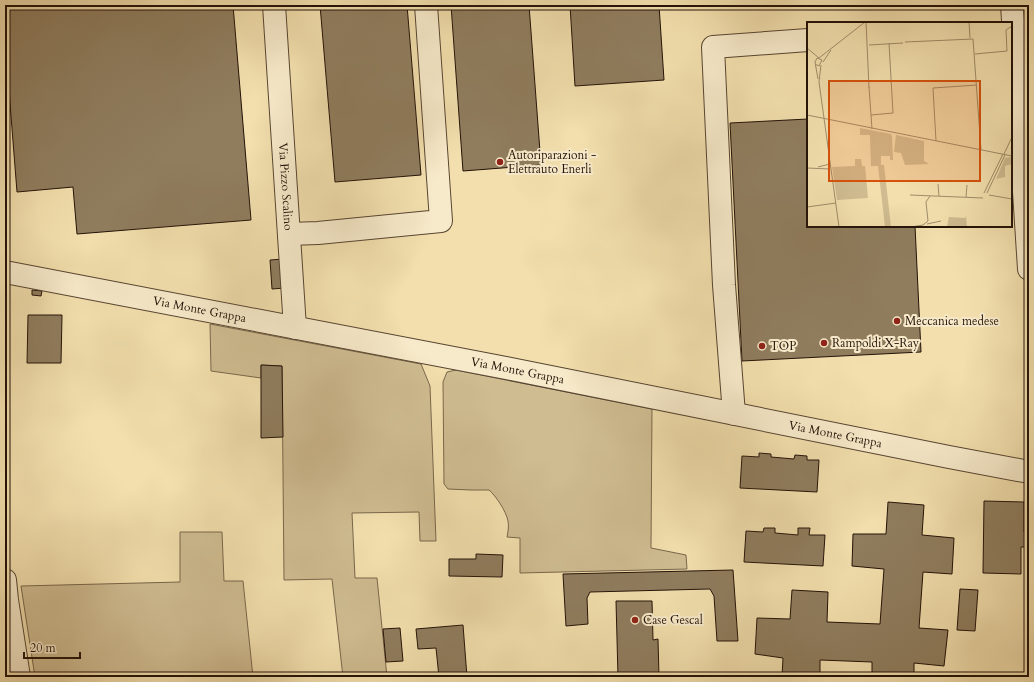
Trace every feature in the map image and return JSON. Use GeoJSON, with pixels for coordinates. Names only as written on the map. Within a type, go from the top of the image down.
{"type":"FeatureCollection","features":[{"type":"Feature","properties":{"kind":"street","name":"Via Pizzo Scalino"},"geometry":{"type":"LineString","coordinates":[[274,5],[295,328]]}},
{"type":"Feature","properties":{"kind":"street","name":"Via Pizzo Scalino"},"geometry":{"type":"LineString","coordinates":[[276,46],[283,5]]}},
{"type":"Feature","properties":{"kind":"street"},"geometry":{"type":"LineString","coordinates":[[289,234],[318,233],[441,221],[426,5]]}},
{"type":"Feature","properties":{"kind":"street"},"geometry":{"type":"LineString","coordinates":[[1012,19],[1029,269]]}},
{"type":"Feature","properties":{"kind":"street"},"geometry":{"type":"LineString","coordinates":[[734,414],[724,285],[713,47],[807,40]]}},
{"type":"Feature","properties":{"kind":"street","name":"Via Monte Grappa"},"geometry":{"type":"LineString","coordinates":[[5,272],[1029,472]]}},
{"type":"Feature","properties":{"kind":"street"},"geometry":{"type":"LineString","coordinates":[[6,593],[19,677]]}},
{"type":"Feature","properties":{"kind":"shaded area"},"geometry":{"type":"Polygon","coordinates":[[[210,324],[421,364],[430,386],[436,541],[420,541],[419,512],[352,513],[355,578],[377,578],[387,677],[343,677],[332,579],[284,580],[282,366],[261,365],[261,378],[211,371],[210,324]]]}},
{"type":"Feature","properties":{"kind":"shaded area"},"geometry":{"type":"Polygon","coordinates":[[[456,370],[652,409],[651,548],[686,555],[687,569],[520,573],[520,538],[507,537],[507,517],[495,496],[489,490],[448,489],[444,484],[443,382],[447,372],[456,370]]]}},
{"type":"Feature","properties":{"kind":"shaded area"},"geometry":{"type":"Polygon","coordinates":[[[180,532],[222,532],[224,581],[243,581],[253,677],[35,677],[21,586],[180,582],[180,532]]]}},
{"type":"Feature","properties":{"kind":"building"},"geometry":{"type":"Polygon","coordinates":[[[5,5],[233,5],[251,220],[77,234],[73,187],[17,192],[5,40],[5,5]]]}},
{"type":"Feature","properties":{"kind":"building"},"geometry":{"type":"Polygon","coordinates":[[[320,5],[407,5],[421,175],[335,182],[320,5]]]}},
{"type":"Feature","properties":{"kind":"building"},"geometry":{"type":"Polygon","coordinates":[[[451,5],[529,5],[541,165],[463,171],[451,5]]]}},
{"type":"Feature","properties":{"kind":"building"},"geometry":{"type":"Polygon","coordinates":[[[570,5],[659,5],[664,80],[575,86],[570,5]]]}},
{"type":"Feature","properties":{"kind":"building"},"geometry":{"type":"Polygon","coordinates":[[[807,119],[807,227],[915,227],[921,352],[742,361],[730,123],[807,119]]]}},
{"type":"Feature","properties":{"kind":"building"},"geometry":{"type":"Polygon","coordinates":[[[283,259],[285,288],[272,289],[270,260],[283,259]]]}},
{"type":"Feature","properties":{"kind":"building"},"geometry":{"type":"Polygon","coordinates":[[[32,290],[42,291],[41,296],[32,295],[32,290]]]}},
{"type":"Feature","properties":{"kind":"building"},"geometry":{"type":"Polygon","coordinates":[[[28,315],[62,315],[61,363],[27,363],[28,315]]]}},
{"type":"Feature","properties":{"kind":"building"},"geometry":{"type":"Polygon","coordinates":[[[5,334],[8,334],[8,345],[5,346],[5,334]]]}},
{"type":"Feature","properties":{"kind":"building"},"geometry":{"type":"Polygon","coordinates":[[[261,365],[282,366],[283,437],[261,438],[261,365]]]}},
{"type":"Feature","properties":{"kind":"building"},"geometry":{"type":"Polygon","coordinates":[[[759,453],[771,454],[771,457],[794,459],[795,455],[807,456],[807,460],[819,460],[817,492],[740,488],[742,456],[759,457],[759,453]]]}},
{"type":"Feature","properties":{"kind":"building"},"geometry":{"type":"Polygon","coordinates":[[[984,501],[1024,502],[1024,532],[1029,532],[1029,547],[1021,547],[1021,574],[983,573],[984,501]]]}},
{"type":"Feature","properties":{"kind":"building"},"geometry":{"type":"Polygon","coordinates":[[[888,502],[924,505],[922,535],[954,538],[952,574],[923,572],[919,628],[948,630],[944,666],[914,663],[914,677],[872,677],[872,662],[820,660],[820,677],[782,677],[783,658],[755,654],[757,618],[790,619],[792,590],[828,592],[827,622],[880,624],[884,569],[852,566],[853,534],[886,534],[888,502]]]}},
{"type":"Feature","properties":{"kind":"building"},"geometry":{"type":"Polygon","coordinates":[[[764,528],[775,528],[775,533],[798,535],[798,528],[810,528],[809,535],[825,535],[823,566],[744,562],[746,531],[763,532],[764,528]]]}},
{"type":"Feature","properties":{"kind":"building"},"geometry":{"type":"Polygon","coordinates":[[[476,554],[503,555],[502,577],[449,576],[449,559],[476,559],[476,554]]]}},
{"type":"Feature","properties":{"kind":"building"},"geometry":{"type":"Polygon","coordinates":[[[733,570],[738,641],[717,641],[714,596],[710,589],[590,592],[587,598],[588,624],[566,626],[563,574],[733,570]]]}},
{"type":"Feature","properties":{"kind":"building"},"geometry":{"type":"Polygon","coordinates":[[[960,589],[978,590],[975,631],[957,630],[960,589]]]}},
{"type":"Feature","properties":{"kind":"building","name":"Case Gescal"},"geometry":{"type":"Polygon","coordinates":[[[616,601],[652,601],[653,640],[658,639],[659,677],[618,677],[616,601]]]}},
{"type":"Feature","properties":{"kind":"building"},"geometry":{"type":"Polygon","coordinates":[[[463,625],[467,677],[439,677],[436,648],[418,649],[416,629],[463,625]]]}},
{"type":"Feature","properties":{"kind":"building"},"geometry":{"type":"Polygon","coordinates":[[[400,628],[403,661],[386,662],[383,629],[400,628]]]}},
{"type":"Feature","properties":{"kind":"building"},"geometry":{"type":"Polygon","coordinates":[[[726,675],[726,677],[691,677],[691,676],[726,675]]]}},
{"type":"Feature","properties":{"kind":"place","name":"Autoriparazioni - Elettrauto Enerli"},"geometry":{"type":"Point","coordinates":[500,162]}},
{"type":"Feature","properties":{"kind":"place","name":"Meccanica medese"},"geometry":{"type":"Point","coordinates":[897,321]}},
{"type":"Feature","properties":{"kind":"place","name":"Rampoldi X-Ray"},"geometry":{"type":"Point","coordinates":[824,343]}},
{"type":"Feature","properties":{"kind":"place","name":"TOP"},"geometry":{"type":"Point","coordinates":[762,346]}},
{"type":"Feature","properties":{"kind":"place","name":"Case Gescal"},"geometry":{"type":"Point","coordinates":[635,620]}}]}
